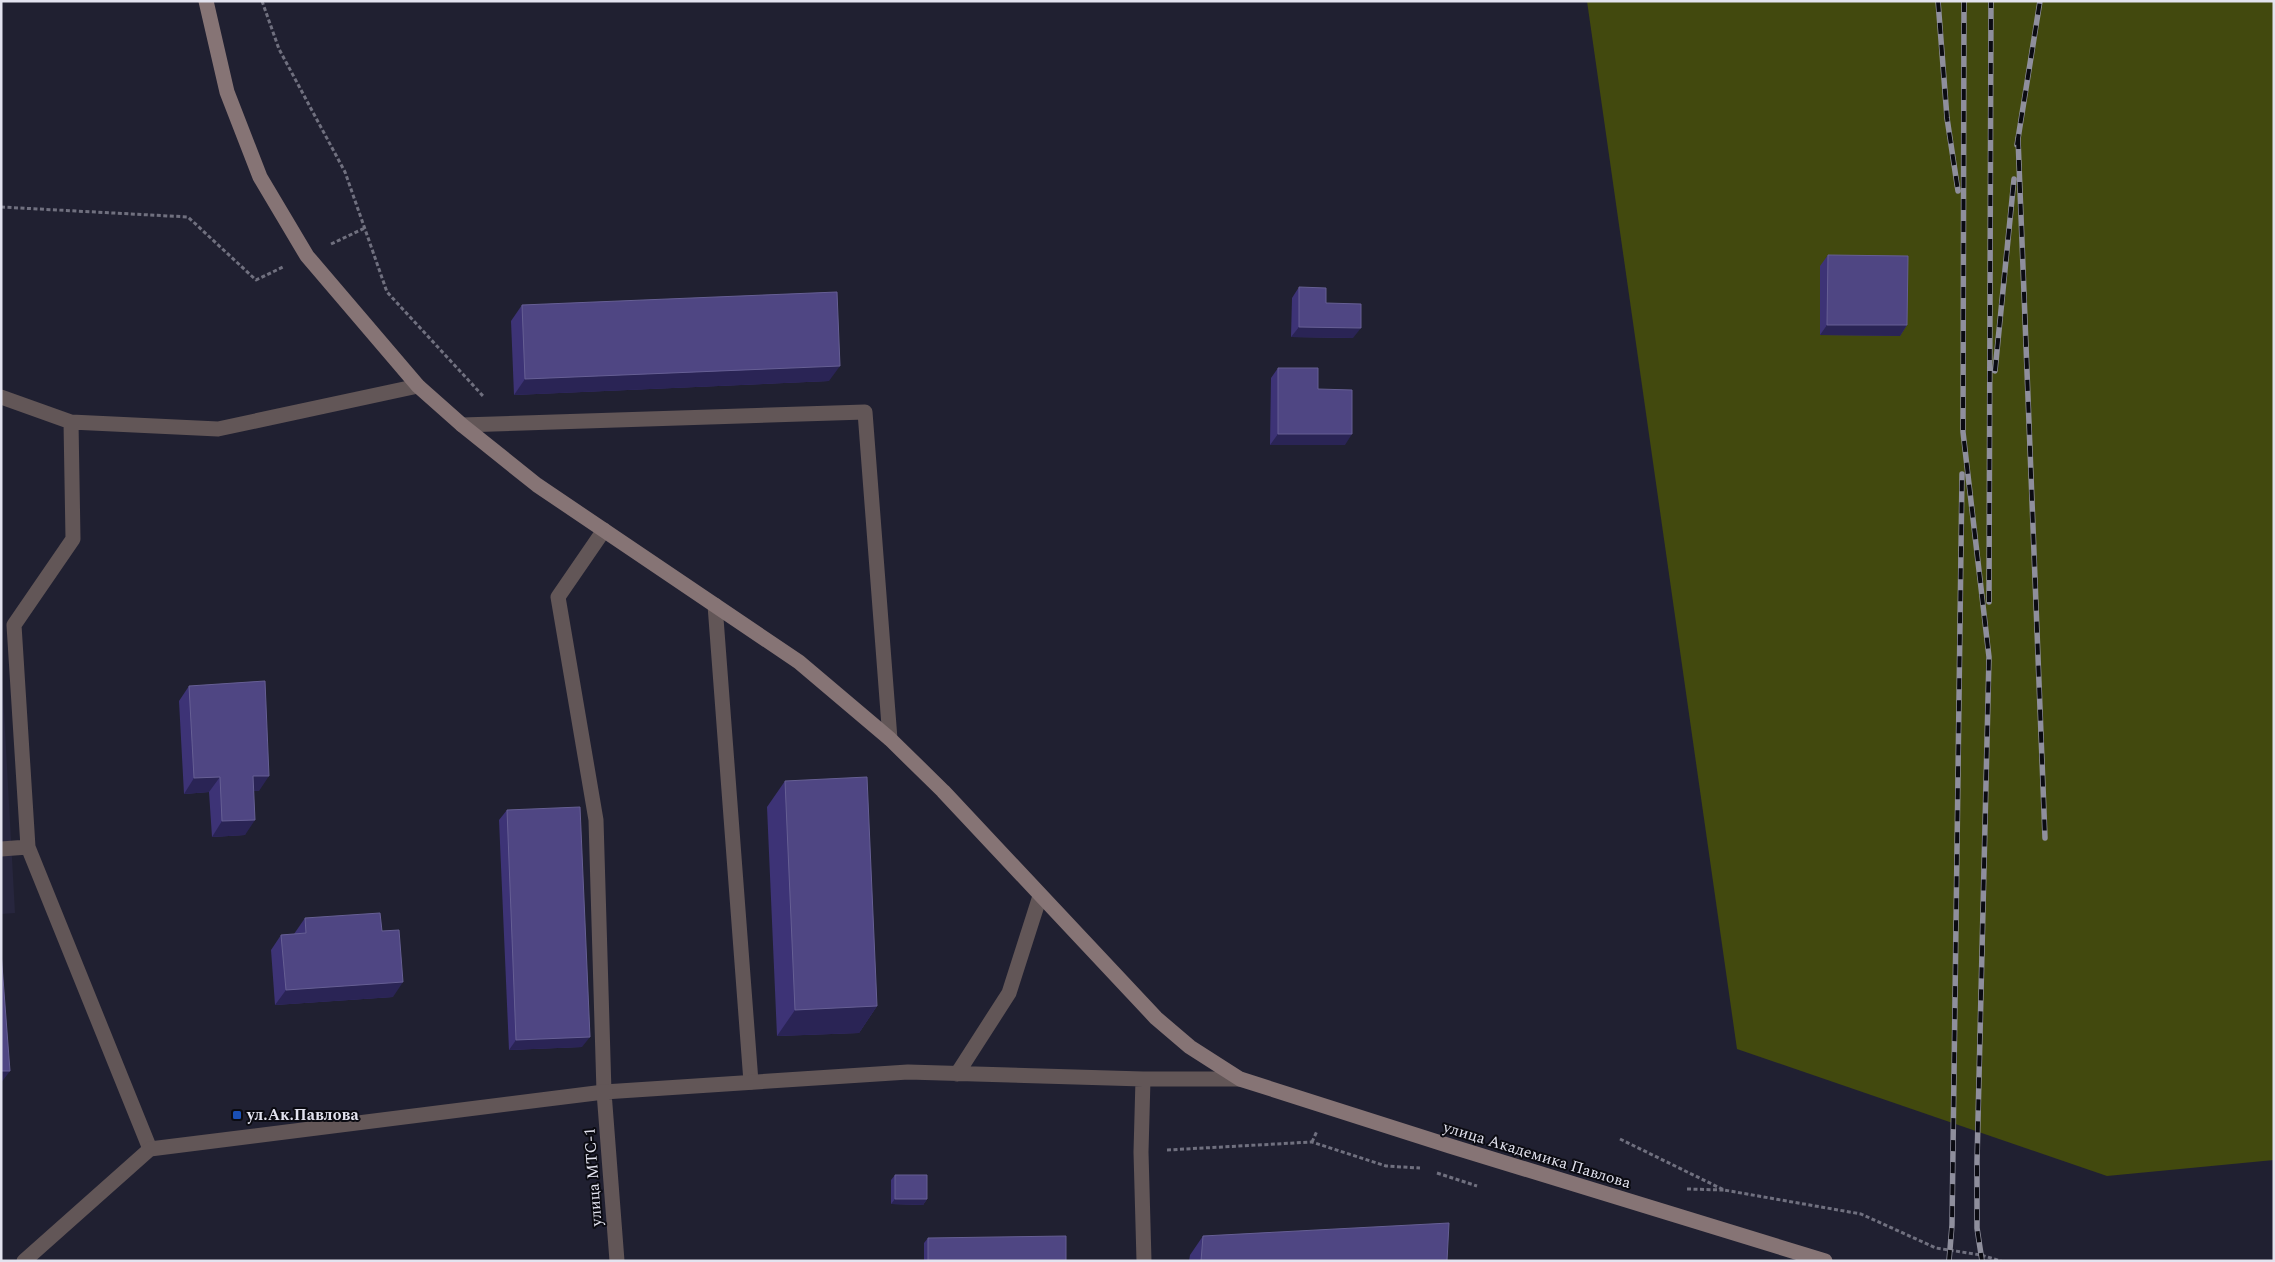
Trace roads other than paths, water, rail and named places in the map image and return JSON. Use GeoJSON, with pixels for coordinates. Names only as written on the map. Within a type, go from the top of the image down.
{"type":"FeatureCollection","features":[{"type":"Feature","properties":{"kind":"street","name":"улица Академика Павлова"},"geometry":{"type":"LineString","coordinates":[[206,1],[227,92],[256,168],[307,256],[418,386],[462,425],[537,485],[799,662],[890,739],[943,791],[1156,1018],[1190,1047],[1240,1079],[1450,1146],[1825,1261]]}},
{"type":"Feature","properties":{"kind":"street"},"geometry":{"type":"LineString","coordinates":[[1,397],[71,422],[218,429],[418,386]]}},
{"type":"Feature","properties":{"kind":"street"},"geometry":{"type":"LineString","coordinates":[[462,425],[865,412],[890,739]]}},
{"type":"Feature","properties":{"kind":"street"},"geometry":{"type":"LineString","coordinates":[[71,422],[73,539],[14,625],[28,847],[150,1149]]}},
{"type":"Feature","properties":{"kind":"street","name":"улица МТС-1"},"geometry":{"type":"LineString","coordinates":[[604,530],[558,597],[596,820],[604,1092],[617,1261]]}},
{"type":"Feature","properties":{"kind":"street"},"geometry":{"type":"LineString","coordinates":[[715,605],[751,1082]]}},
{"type":"Feature","properties":{"kind":"street"},"geometry":{"type":"LineString","coordinates":[[1,849],[28,847]]}},
{"type":"Feature","properties":{"kind":"street"},"geometry":{"type":"LineString","coordinates":[[957,1074],[1008,993],[1040,896]]}},
{"type":"Feature","properties":{"kind":"street"},"geometry":{"type":"LineString","coordinates":[[24,1261],[150,1149],[604,1092],[751,1082],[908,1072],[1143,1079],[1240,1079]]}},
{"type":"Feature","properties":{"kind":"street"},"geometry":{"type":"LineString","coordinates":[[1143,1079],[1141,1152],[1144,1261]]}},
{"type":"Feature","properties":{"kind":"railway"},"geometry":{"type":"LineString","coordinates":[[1938,1],[1947,118],[1958,191]]}},
{"type":"Feature","properties":{"kind":"railway"},"geometry":{"type":"LineString","coordinates":[[1964,1],[1963,432],[1989,657],[1977,1162],[1977,1228],[1982,1261]]}},
{"type":"Feature","properties":{"kind":"railway"},"geometry":{"type":"LineString","coordinates":[[1989,602],[1991,1]]}},
{"type":"Feature","properties":{"kind":"railway"},"geometry":{"type":"LineString","coordinates":[[2017,145],[2040,1]]}},
{"type":"Feature","properties":{"kind":"railway"},"geometry":{"type":"LineString","coordinates":[[2018,138],[2045,838]]}},
{"type":"Feature","properties":{"kind":"railway"},"geometry":{"type":"LineString","coordinates":[[1995,371],[2014,179]]}},
{"type":"Feature","properties":{"kind":"railway"},"geometry":{"type":"LineString","coordinates":[[1949,1261],[1952,1225],[1962,474]]}},
{"type":"Feature","properties":{"kind":"place","name":"ул.Ак.Павлова"},"geometry":{"type":"Point","coordinates":[237,1115]}}]}
